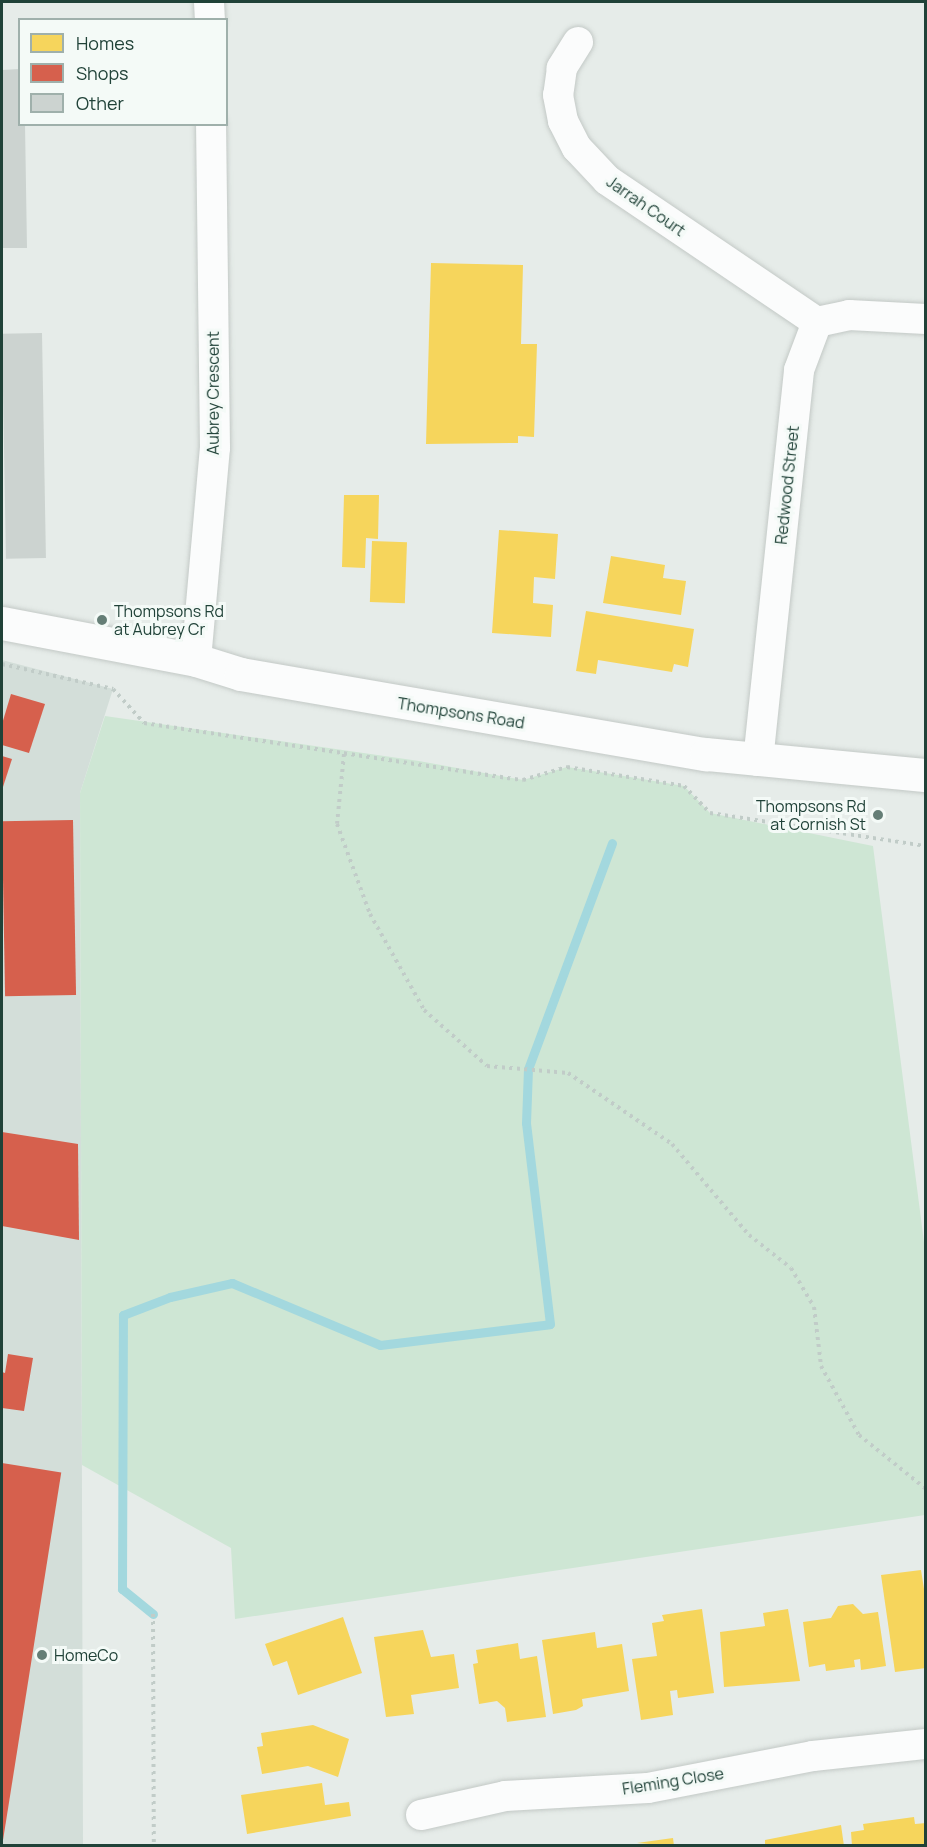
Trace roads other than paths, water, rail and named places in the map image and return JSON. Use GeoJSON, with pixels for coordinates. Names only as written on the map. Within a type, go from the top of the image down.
{"type":"FeatureCollection","features":[{"type":"Feature","properties":{"kind":"street"},"geometry":{"type":"LineString","coordinates":[[209,2],[210,18]]}},
{"type":"Feature","properties":{"kind":"street","name":"Jarrah Court"},"geometry":{"type":"LineString","coordinates":[[578,42],[562,68],[558,95],[563,121],[577,148],[607,180],[817,322]]}},
{"type":"Feature","properties":{"kind":"street","name":"Aubrey Crescent"},"geometry":{"type":"LineString","coordinates":[[196,660],[215,448],[211,126]]}},
{"type":"Feature","properties":{"kind":"street"},"geometry":{"type":"LineString","coordinates":[[817,322],[849,315],[926,319]]}},
{"type":"Feature","properties":{"kind":"street","name":"Redwood Street"},"geometry":{"type":"LineString","coordinates":[[758,761],[799,370],[817,322]]}},
{"type":"Feature","properties":{"kind":"street","name":"Thompsons Road"},"geometry":{"type":"LineString","coordinates":[[2,623],[196,660],[241,674],[403,704],[758,761],[926,775]]}},
{"type":"Feature","properties":{"kind":"street","name":"Fleming Close"},"geometry":{"type":"LineString","coordinates":[[421,1815],[505,1796],[648,1788],[813,1755],[926,1744]]}},
{"type":"Feature","properties":{"kind":"waterway"},"geometry":{"type":"LineString","coordinates":[[153,1614],[122,1589],[123,1315],[170,1297],[232,1283],[380,1345],[550,1324],[526,1123],[528,1069],[612,843]]}},
{"type":"Feature","properties":{"kind":"place","name":"Thompsons Rd at Aubrey Cr"},"geometry":{"type":"Point","coordinates":[102,620]}},
{"type":"Feature","properties":{"kind":"place","name":"Thompsons Rd at Cornish St"},"geometry":{"type":"Point","coordinates":[878,815]}},
{"type":"Feature","properties":{"kind":"place","name":"HomeCo"},"geometry":{"type":"Point","coordinates":[42,1655]}}]}
